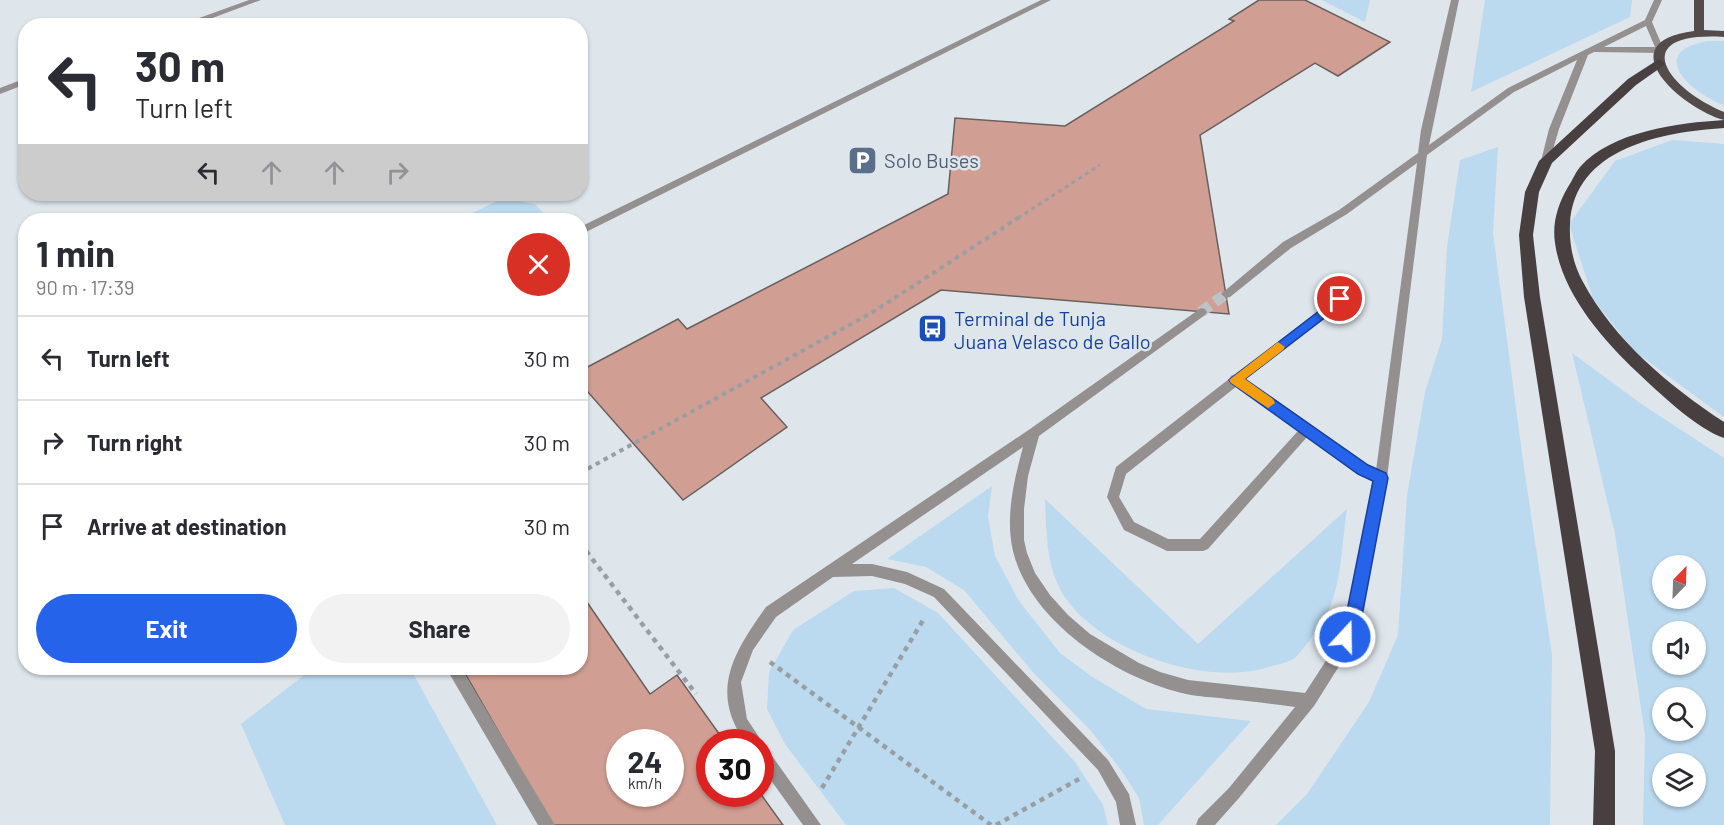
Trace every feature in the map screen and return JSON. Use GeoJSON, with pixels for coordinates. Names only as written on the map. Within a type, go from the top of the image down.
{"type":"FeatureCollection","features":[{"type":"Feature","properties":{"kind":"highway"},"geometry":{"type":"LineString","coordinates":[[1604,825],[1605,751],[1532,297],[1526,235],[1532,192],[1546,161],[1659,57]]}},
{"type":"Feature","properties":{"kind":"highway"},"geometry":{"type":"LineString","coordinates":[[1724,124],[1677,128],[1634,140],[1596,159],[1571,186],[1560,220],[1566,263],[1591,311],[1635,363],[1697,415],[1724,431]]}},
{"type":"Feature","properties":{"kind":"main road"},"geometry":{"type":"LineString","coordinates":[[1699,0],[1699,33]]}},
{"type":"Feature","properties":{"kind":"main road"},"geometry":{"type":"LineString","coordinates":[[1724,34],[1699,33],[1674,38],[1665,43],[1659,57],[1667,79],[1685,95],[1724,116]]}},
{"type":"Feature","properties":{"kind":"street"},"geometry":{"type":"LineString","coordinates":[[204,18],[257,0]]}},
{"type":"Feature","properties":{"kind":"street"},"geometry":{"type":"LineString","coordinates":[[588,228],[1047,0]]}},
{"type":"Feature","properties":{"kind":"street"},"geometry":{"type":"LineString","coordinates":[[1204,825],[1234,793],[1309,701],[1336,658],[1354,616],[1381,478],[1426,130],[1455,0]]}},
{"type":"Feature","properties":{"kind":"street"},"geometry":{"type":"LineString","coordinates":[[1226,294],[1287,245],[1344,212],[1511,90],[1648,22],[1658,5],[1658,0]]}},
{"type":"Feature","properties":{"kind":"street"},"geometry":{"type":"LineString","coordinates":[[1588,52],[1659,57],[1648,22]]}},
{"type":"Feature","properties":{"kind":"street"},"geometry":{"type":"LineString","coordinates":[[1546,161],[1557,120],[1588,52]]}},
{"type":"Feature","properties":{"kind":"street"},"geometry":{"type":"LineString","coordinates":[[0,91],[18,84]]}},
{"type":"Feature","properties":{"kind":"street"},"geometry":{"type":"LineString","coordinates":[[1306,430],[1203,545],[1167,545],[1129,526],[1113,497],[1120,471],[1340,299]]}},
{"type":"Feature","properties":{"kind":"street"},"geometry":{"type":"LineString","coordinates":[[745,729],[740,722],[734,682],[747,646],[771,612],[1034,433],[1201,312]]}},
{"type":"Feature","properties":{"kind":"street"},"geometry":{"type":"LineString","coordinates":[[1235,380],[1363,469],[1381,478]]}},
{"type":"Feature","properties":{"kind":"street"},"geometry":{"type":"LineString","coordinates":[[1034,433],[1025,458],[1020,488],[1018,514],[1020,553],[1040,594],[1067,625],[1128,667],[1183,686],[1309,701]]}},
{"type":"Feature","properties":{"kind":"street"},"geometry":{"type":"LineString","coordinates":[[830,571],[872,570],[907,578],[939,594],[1103,765],[1123,800],[1128,825]]}},
{"type":"Feature","properties":{"kind":"street"},"geometry":{"type":"LineString","coordinates":[[457,675],[547,825]]}},
{"type":"Feature","properties":{"kind":"street"},"geometry":{"type":"LineString","coordinates":[[774,771],[809,820]]}},
{"type":"Feature","properties":{"kind":"path"},"geometry":{"type":"LineString","coordinates":[[588,469],[873,312],[1100,165]]}},
{"type":"Feature","properties":{"kind":"path"},"geometry":{"type":"LineString","coordinates":[[588,553],[696,694]]}},
{"type":"Feature","properties":{"kind":"path"},"geometry":{"type":"LineString","coordinates":[[809,820],[858,728],[939,594]]}},
{"type":"Feature","properties":{"kind":"path"},"geometry":{"type":"LineString","coordinates":[[747,646],[991,825]]}},
{"type":"Feature","properties":{"kind":"path"},"geometry":{"type":"LineString","coordinates":[[996,825],[1103,765]]}},
{"type":"Feature","properties":{"kind":"shaded area"},"geometry":{"type":"Polygon","coordinates":[[[1322,0],[1370,0],[1365,22],[1322,0]]]}},
{"type":"Feature","properties":{"kind":"shaded area"},"geometry":{"type":"Polygon","coordinates":[[[1485,0],[1632,0],[1630,17],[1471,92],[1485,0]]]}},
{"type":"Feature","properties":{"kind":"shaded area"},"geometry":{"type":"Polygon","coordinates":[[[1708,41],[1724,41],[1724,105],[1711,99],[1688,82],[1680,73],[1677,63],[1679,54],[1689,46],[1708,41]]]}},
{"type":"Feature","properties":{"kind":"shaded area"},"geometry":{"type":"Polygon","coordinates":[[[1672,140],[1724,144],[1724,417],[1634,351],[1593,299],[1569,224],[1615,161],[1672,140]]]}},
{"type":"Feature","properties":{"kind":"shaded area"},"geometry":{"type":"Polygon","coordinates":[[[1498,147],[1493,233],[1523,461],[1552,655],[1550,825],[1276,825],[1307,794],[1369,702],[1398,635],[1407,495],[1425,392],[1442,339],[1447,247],[1460,160],[1498,147]]]}},
{"type":"Feature","properties":{"kind":"shaded area"},"geometry":{"type":"Polygon","coordinates":[[[497,201],[519,201],[535,204],[543,213],[472,213],[497,201]]]}},
{"type":"Feature","properties":{"kind":"shaded area"},"geometry":{"type":"Polygon","coordinates":[[[1572,353],[1643,405],[1724,458],[1724,825],[1643,825],[1645,735],[1615,534],[1572,353]]]}},
{"type":"Feature","properties":{"kind":"shaded area"},"geometry":{"type":"Polygon","coordinates":[[[992,486],[988,517],[995,556],[1019,601],[1060,653],[1091,676],[1146,709],[1251,721],[1158,825],[1144,825],[1139,798],[1092,732],[1031,670],[964,590],[926,567],[887,559],[992,486]]]}},
{"type":"Feature","properties":{"kind":"shaded area"},"geometry":{"type":"Polygon","coordinates":[[[1045,499],[1198,644],[1347,509],[1339,571],[1330,607],[1320,626],[1301,652],[1295,658],[1285,662],[1247,672],[1219,672],[1190,669],[1160,661],[1106,636],[1084,619],[1067,600],[1051,564],[1045,499]]]}},
{"type":"Feature","properties":{"kind":"shaded area"},"geometry":{"type":"Polygon","coordinates":[[[894,588],[938,613],[1075,762],[1103,805],[1108,825],[846,825],[785,744],[767,709],[769,672],[793,630],[854,591],[894,588]]]}},
{"type":"Feature","properties":{"kind":"shaded area"},"geometry":{"type":"Polygon","coordinates":[[[414,675],[497,825],[285,825],[241,724],[303,676],[414,675]]]}},
{"type":"Feature","properties":{"kind":"building"},"geometry":{"type":"Polygon","coordinates":[[[1259,0],[1305,0],[1390,42],[1338,76],[1315,63],[1200,135],[1229,314],[941,290],[761,398],[787,427],[683,500],[588,392],[588,367],[678,319],[687,329],[948,194],[955,118],[1065,126],[1234,21],[1229,19],[1259,0]]]}},
{"type":"Feature","properties":{"kind":"building"},"geometry":{"type":"Polygon","coordinates":[[[588,604],[650,694],[677,675],[716,729],[696,729],[696,807],[770,807],[783,825],[552,825],[466,675],[588,675],[588,604]]]}},
{"type":"Feature","properties":{"kind":"tunnel"},"geometry":{"type":"LineString","coordinates":[[1201,312],[1226,294]]}},
{"type":"Feature","properties":{"kind":"slow traffic"},"geometry":{"type":"LineString","coordinates":[[1268,403],[1235,380],[1278,347]]}},
{"type":"Feature","properties":{"kind":"place","name":"Solo Buses"},"geometry":{"type":"Point","coordinates":[863,160]}},
{"type":"Feature","properties":{"kind":"place","name":"Terminal de Tunja Juana Velasco de Gallo"},"geometry":{"type":"Point","coordinates":[933,329]}},
{"type":"Feature","properties":{"kind":"route"},"geometry":{"type":"LineString","coordinates":[[1340,299],[1235,380],[1363,469],[1381,478],[1354,616],[1345,637]]}}]}
